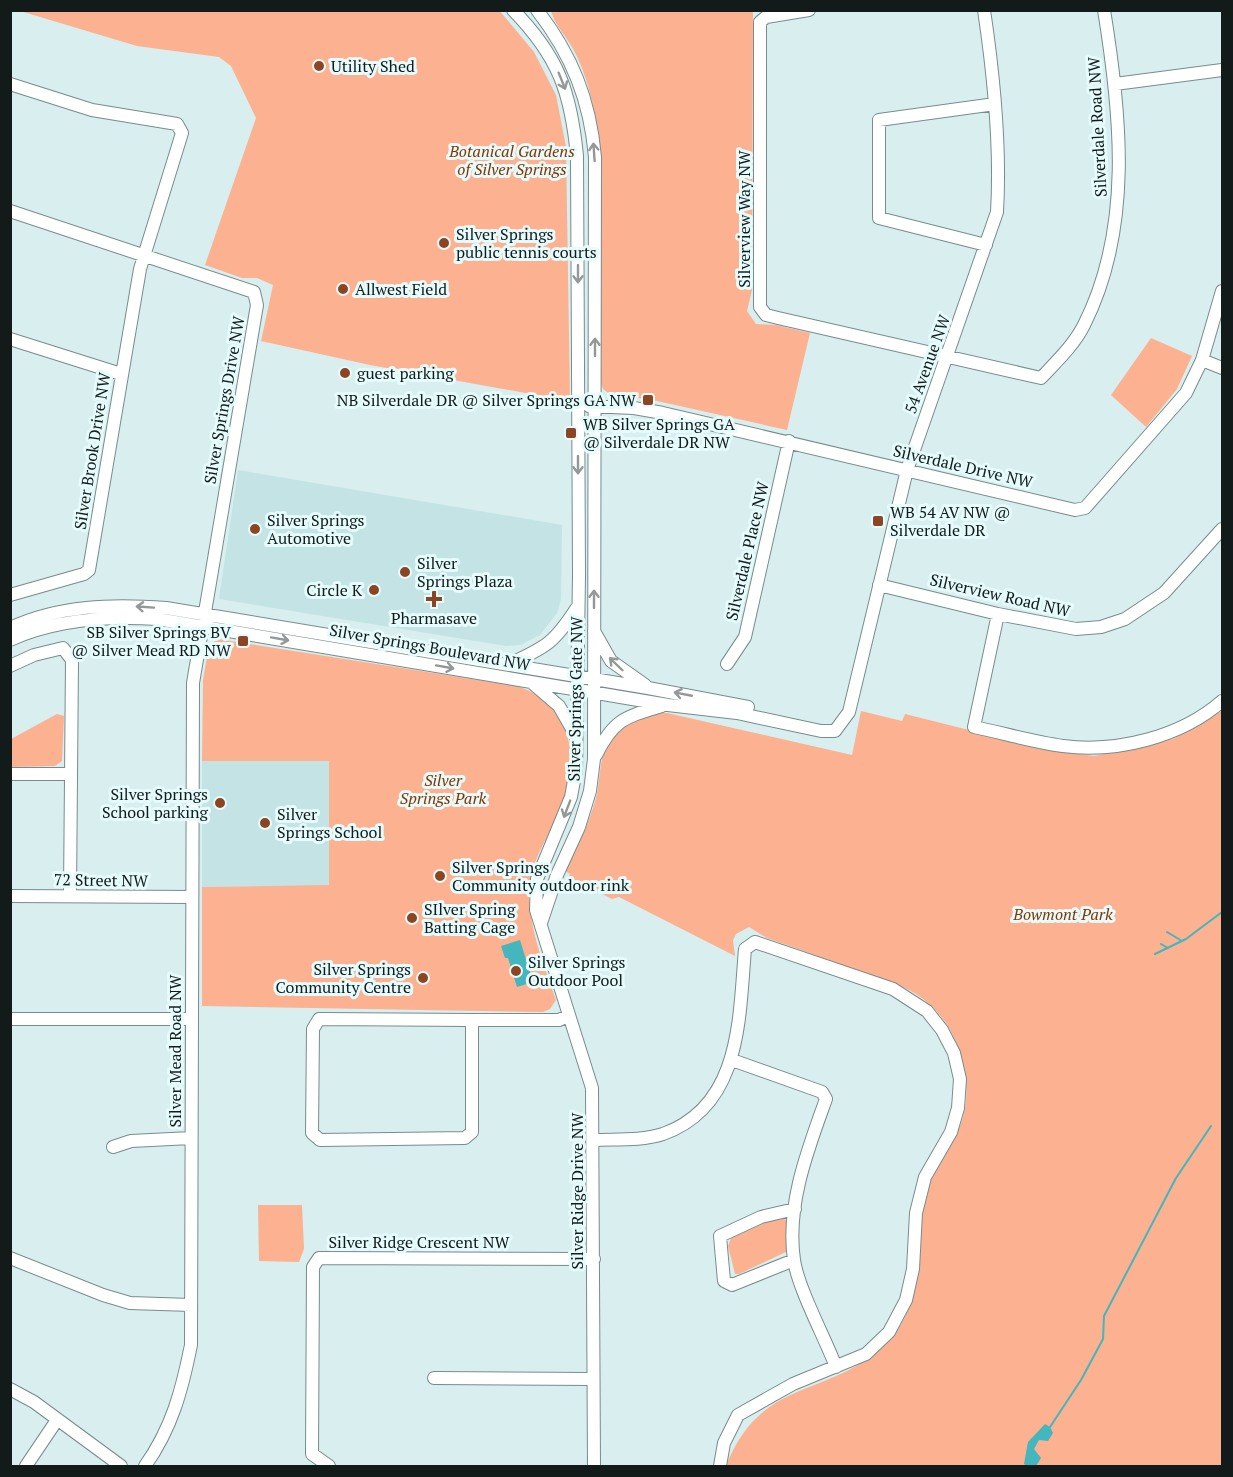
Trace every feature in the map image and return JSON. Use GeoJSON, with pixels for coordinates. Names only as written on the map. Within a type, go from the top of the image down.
{"type":"FeatureCollection","features":[{"type":"Feature","properties":{"kind":"street","name":"Silver Springs Gate NW"},"geometry":{"type":"LineString","coordinates":[[513,10],[533,30],[563,80],[573,112],[577,156],[578,689],[576,770],[572,797],[537,879],[536,910],[541,923]]}},
{"type":"Feature","properties":{"kind":"street","name":"Silver Springs Gate NW"},"geometry":{"type":"LineString","coordinates":[[537,10],[560,40],[574,67],[592,126],[595,157],[594,759],[590,791],[579,827],[556,875],[541,923]]}},
{"type":"Feature","properties":{"kind":"street","name":"Silverview Way NW"},"geometry":{"type":"LineString","coordinates":[[809,10],[766,17],[760,22],[760,307],[766,315],[948,356]]}},
{"type":"Feature","properties":{"kind":"street","name":"54 Avenue NW"},"geometry":{"type":"LineString","coordinates":[[842,723],[849,712],[907,470],[997,212],[999,176],[995,104],[984,10]]}},
{"type":"Feature","properties":{"kind":"street","name":"Silverdale Road NW"},"geometry":{"type":"LineString","coordinates":[[948,356],[1041,378],[1084,326],[1106,272],[1118,216],[1115,84],[1104,10]]}},
{"type":"Feature","properties":{"kind":"street"},"geometry":{"type":"LineString","coordinates":[[1115,84],[1222,69]]}},
{"type":"Feature","properties":{"kind":"street","name":"Silver Brook Drive NW"},"geometry":{"type":"LineString","coordinates":[[10,84],[92,110],[177,124],[182,133],[143,256],[89,570],[84,574],[10,595]]}},
{"type":"Feature","properties":{"kind":"street"},"geometry":{"type":"LineString","coordinates":[[986,245],[879,218],[879,120],[995,104]]}},
{"type":"Feature","properties":{"kind":"street","name":"Silver Springs Drive NW"},"geometry":{"type":"LineString","coordinates":[[10,211],[254,292],[257,305],[202,620]]}},
{"type":"Feature","properties":{"kind":"street","name":"Silverdale Drive NW"},"geometry":{"type":"LineString","coordinates":[[578,406],[634,408],[789,441],[1075,510],[1085,507],[1186,393],[1202,360],[1222,291]]}},
{"type":"Feature","properties":{"kind":"street"},"geometry":{"type":"LineString","coordinates":[[10,339],[121,374]]}},
{"type":"Feature","properties":{"kind":"street"},"geometry":{"type":"LineString","coordinates":[[1202,360],[1222,368]]}},
{"type":"Feature","properties":{"kind":"street","name":"Silverdale Place NW"},"geometry":{"type":"LineString","coordinates":[[727,664],[744,637],[789,441]]}},
{"type":"Feature","properties":{"kind":"street","name":"Silverview Road NW"},"geometry":{"type":"LineString","coordinates":[[879,585],[998,614],[1076,629],[1101,627],[1125,619],[1164,593],[1222,529]]}},
{"type":"Feature","properties":{"kind":"street"},"geometry":{"type":"LineString","coordinates":[[509,664],[548,646],[562,631],[578,605]]}},
{"type":"Feature","properties":{"kind":"street","name":"Silver Springs Boulevard NW"},"geometry":{"type":"LineString","coordinates":[[10,628],[57,613],[96,606],[144,606],[202,620],[530,681],[668,705],[737,713],[821,731],[835,730],[842,723]]}},
{"type":"Feature","properties":{"kind":"street"},"geometry":{"type":"LineString","coordinates":[[998,614],[974,727],[1064,747],[1115,746],[1144,741],[1171,732],[1197,719],[1222,701]]}},
{"type":"Feature","properties":{"kind":"street","name":"Silver Springs Boulevard NW"},"geometry":{"type":"LineString","coordinates":[[10,640],[64,624],[102,618],[202,620],[509,664],[648,688],[825,724],[842,723]]}},
{"type":"Feature","properties":{"kind":"street","name":"Silver Mead Road NW"},"geometry":{"type":"LineString","coordinates":[[145,1467],[170,1426],[183,1389],[190,1345],[193,682],[202,620]]}},
{"type":"Feature","properties":{"kind":"street"},"geometry":{"type":"LineString","coordinates":[[594,630],[611,661],[648,688]]}},
{"type":"Feature","properties":{"kind":"street"},"geometry":{"type":"LineString","coordinates":[[10,666],[34,655],[63,648],[72,660],[70,895]]}},
{"type":"Feature","properties":{"kind":"street"},"geometry":{"type":"LineString","coordinates":[[530,681],[559,706],[577,737]]}},
{"type":"Feature","properties":{"kind":"street"},"geometry":{"type":"LineString","coordinates":[[594,759],[608,732],[618,722],[639,711],[668,705]]}},
{"type":"Feature","properties":{"kind":"street"},"geometry":{"type":"LineString","coordinates":[[10,774],[71,774]]}},
{"type":"Feature","properties":{"kind":"street","name":"72 Street NW"},"geometry":{"type":"LineString","coordinates":[[10,896],[192,897]]}},
{"type":"Feature","properties":{"kind":"street","name":"Silver Ridge Drive NW"},"geometry":{"type":"LineString","coordinates":[[541,923],[568,1016],[590,1077],[594,1140],[594,1467]]}},
{"type":"Feature","properties":{"kind":"street"},"geometry":{"type":"LineString","coordinates":[[594,1140],[638,1139],[663,1134],[702,1109],[721,1086],[732,1060],[745,949],[755,942],[893,990],[927,1011],[942,1030],[954,1053],[960,1079],[958,1108],[951,1131],[925,1177],[916,1214],[913,1269],[906,1300],[889,1332],[866,1354],[793,1384],[738,1415],[724,1443],[720,1467]]}},
{"type":"Feature","properties":{"kind":"street"},"geometry":{"type":"LineString","coordinates":[[472,1020],[472,1132],[465,1138],[320,1140],[312,1133],[313,1029],[319,1020],[472,1020],[559,1020],[568,1016]]}},
{"type":"Feature","properties":{"kind":"street"},"geometry":{"type":"LineString","coordinates":[[10,1019],[191,1019]]}},
{"type":"Feature","properties":{"kind":"street"},"geometry":{"type":"LineString","coordinates":[[732,1060],[822,1092],[826,1099],[801,1171],[795,1209],[794,1260],[836,1367]]}},
{"type":"Feature","properties":{"kind":"street"},"geometry":{"type":"LineString","coordinates":[[113,1147],[131,1141],[191,1138]]}},
{"type":"Feature","properties":{"kind":"street"},"geometry":{"type":"LineString","coordinates":[[794,1260],[732,1285],[724,1281],[720,1236],[761,1216],[795,1209]]}},
{"type":"Feature","properties":{"kind":"street"},"geometry":{"type":"LineString","coordinates":[[10,1258],[103,1295],[130,1303],[191,1305]]}},
{"type":"Feature","properties":{"kind":"street","name":"Silver Ridge Crescent NW"},"geometry":{"type":"LineString","coordinates":[[329,1467],[312,1454],[313,1267],[319,1258],[594,1259]]}},
{"type":"Feature","properties":{"kind":"street"},"geometry":{"type":"LineString","coordinates":[[434,1378],[593,1379]]}},
{"type":"Feature","properties":{"kind":"street"},"geometry":{"type":"LineString","coordinates":[[10,1389],[122,1467]]}},
{"type":"Feature","properties":{"kind":"street"},"geometry":{"type":"LineString","coordinates":[[26,1467],[57,1420]]}},
{"type":"Feature","properties":{"kind":"shaded area"},"geometry":{"type":"Polygon","coordinates":[[[238,470],[562,525],[561,599],[557,613],[540,635],[520,645],[506,646],[219,599],[238,470]]]}},
{"type":"Feature","properties":{"kind":"shaded area","name":"Silver Springs School"},"geometry":{"type":"Polygon","coordinates":[[[202,761],[329,761],[329,886],[202,887],[202,761]]]}},
{"type":"Feature","properties":{"kind":"green space","name":"Botanical Gardens of Silver Springs"},"geometry":{"type":"Polygon","coordinates":[[[499,10],[534,52],[556,95],[566,147],[570,401],[370,365],[261,341],[273,285],[257,278],[242,278],[205,265],[256,118],[231,66],[219,57],[137,46],[20,11],[499,10]]]}},
{"type":"Feature","properties":{"kind":"green space"},"geometry":{"type":"Polygon","coordinates":[[[551,11],[753,11],[752,290],[747,311],[756,324],[776,325],[810,333],[787,430],[648,399],[612,396],[603,389],[600,381],[600,147],[583,70],[551,11]]]}},
{"type":"Feature","properties":{"kind":"green space"},"geometry":{"type":"Polygon","coordinates":[[[1151,338],[1192,356],[1177,389],[1146,427],[1111,395],[1151,338]]]}},
{"type":"Feature","properties":{"kind":"green space","name":"Silver Springs Park"},"geometry":{"type":"Polygon","coordinates":[[[218,639],[517,686],[536,695],[550,706],[561,720],[567,735],[570,770],[561,808],[535,864],[529,899],[537,943],[556,1000],[550,1009],[543,1012],[202,1006],[202,887],[329,885],[329,761],[202,761],[203,680],[209,645],[218,639]]]}},
{"type":"Feature","properties":{"kind":"green space","name":"Bowmont Park"},"geometry":{"type":"Polygon","coordinates":[[[861,711],[902,721],[905,714],[1041,748],[1094,756],[1173,739],[1222,711],[1222,1466],[726,1466],[741,1437],[758,1417],[777,1402],[841,1374],[864,1361],[886,1344],[898,1329],[913,1294],[921,1218],[927,1187],[961,1125],[966,1098],[964,1066],[953,1035],[945,1021],[923,999],[901,986],[767,938],[749,927],[736,934],[733,940],[735,956],[619,897],[612,899],[569,877],[570,874],[565,871],[593,808],[604,752],[614,735],[629,722],[647,715],[667,713],[852,755],[861,711]]]}},
{"type":"Feature","properties":{"kind":"green space"},"geometry":{"type":"Polygon","coordinates":[[[57,714],[64,716],[62,761],[55,766],[11,767],[11,739],[57,714]]]}},
{"type":"Feature","properties":{"kind":"green space"},"geometry":{"type":"Polygon","coordinates":[[[258,1205],[302,1205],[304,1249],[299,1262],[259,1261],[258,1205]]]}},
{"type":"Feature","properties":{"kind":"green space"},"geometry":{"type":"Polygon","coordinates":[[[779,1216],[789,1222],[788,1251],[735,1274],[728,1246],[731,1238],[779,1216]]]}},
{"type":"Feature","properties":{"kind":"water"},"geometry":{"type":"Polygon","coordinates":[[[520,940],[533,982],[517,987],[508,958],[505,958],[501,946],[520,940]]]}},
{"type":"Feature","properties":{"kind":"water"},"geometry":{"type":"Polygon","coordinates":[[[1045,1424],[1053,1433],[1048,1441],[1039,1440],[1034,1449],[1041,1458],[1036,1466],[1027,1466],[1024,1464],[1028,1442],[1045,1424]]]}},
{"type":"Feature","properties":{"kind":"waterway"},"geometry":{"type":"LineString","coordinates":[[1155,954],[1186,939],[1222,912]]}},
{"type":"Feature","properties":{"kind":"waterway"},"geometry":{"type":"LineString","coordinates":[[1167,932],[1182,941]]}},
{"type":"Feature","properties":{"kind":"waterway"},"geometry":{"type":"LineString","coordinates":[[1161,944],[1168,948]]}},
{"type":"Feature","properties":{"kind":"waterway"},"geometry":{"type":"LineString","coordinates":[[1050,1427],[1081,1380],[1103,1339],[1104,1316],[1176,1178],[1211,1126]]}},
{"type":"Feature","properties":{"kind":"place","name":"Utility Shed"},"geometry":{"type":"Point","coordinates":[319,66]}},
{"type":"Feature","properties":{"kind":"place","name":"Silver Springs public tennis courts"},"geometry":{"type":"Point","coordinates":[444,243]}},
{"type":"Feature","properties":{"kind":"place","name":"Allwest Field"},"geometry":{"type":"Point","coordinates":[343,289]}},
{"type":"Feature","properties":{"kind":"place","name":"guest parking"},"geometry":{"type":"Point","coordinates":[345,373]}},
{"type":"Feature","properties":{"kind":"place","name":"NB Silverdale DR @ Silver Springs GA NW"},"geometry":{"type":"Point","coordinates":[648,400]}},
{"type":"Feature","properties":{"kind":"place","name":"WB Silver Springs GA @ Silverdale DR NW"},"geometry":{"type":"Point","coordinates":[571,433]}},
{"type":"Feature","properties":{"kind":"place","name":"WB 54 AV NW @ Silverdale DR"},"geometry":{"type":"Point","coordinates":[878,521]}},
{"type":"Feature","properties":{"kind":"place","name":"Silver Springs Automotive"},"geometry":{"type":"Point","coordinates":[255,529]}},
{"type":"Feature","properties":{"kind":"place","name":"Silver Springs Plaza"},"geometry":{"type":"Point","coordinates":[405,572]}},
{"type":"Feature","properties":{"kind":"place","name":"Circle K"},"geometry":{"type":"Point","coordinates":[374,590]}},
{"type":"Feature","properties":{"kind":"place","name":"Pharmasave"},"geometry":{"type":"Point","coordinates":[434,599]}},
{"type":"Feature","properties":{"kind":"place","name":"SB Silver Springs BV @ Silver Mead RD NW"},"geometry":{"type":"Point","coordinates":[243,641]}},
{"type":"Feature","properties":{"kind":"place","name":"Silver Springs School parking"},"geometry":{"type":"Point","coordinates":[220,803]}},
{"type":"Feature","properties":{"kind":"place","name":"Silver Springs School"},"geometry":{"type":"Point","coordinates":[265,823]}},
{"type":"Feature","properties":{"kind":"place","name":"Silver Springs Community outdoor rink"},"geometry":{"type":"Point","coordinates":[440,876]}},
{"type":"Feature","properties":{"kind":"place","name":"SIlver Spring Batting Cage"},"geometry":{"type":"Point","coordinates":[412,918]}},
{"type":"Feature","properties":{"kind":"place","name":"Silver Springs Outdoor Pool"},"geometry":{"type":"Point","coordinates":[516,971]}},
{"type":"Feature","properties":{"kind":"place","name":"Silver Springs Community Centre"},"geometry":{"type":"Point","coordinates":[423,978]}}]}
